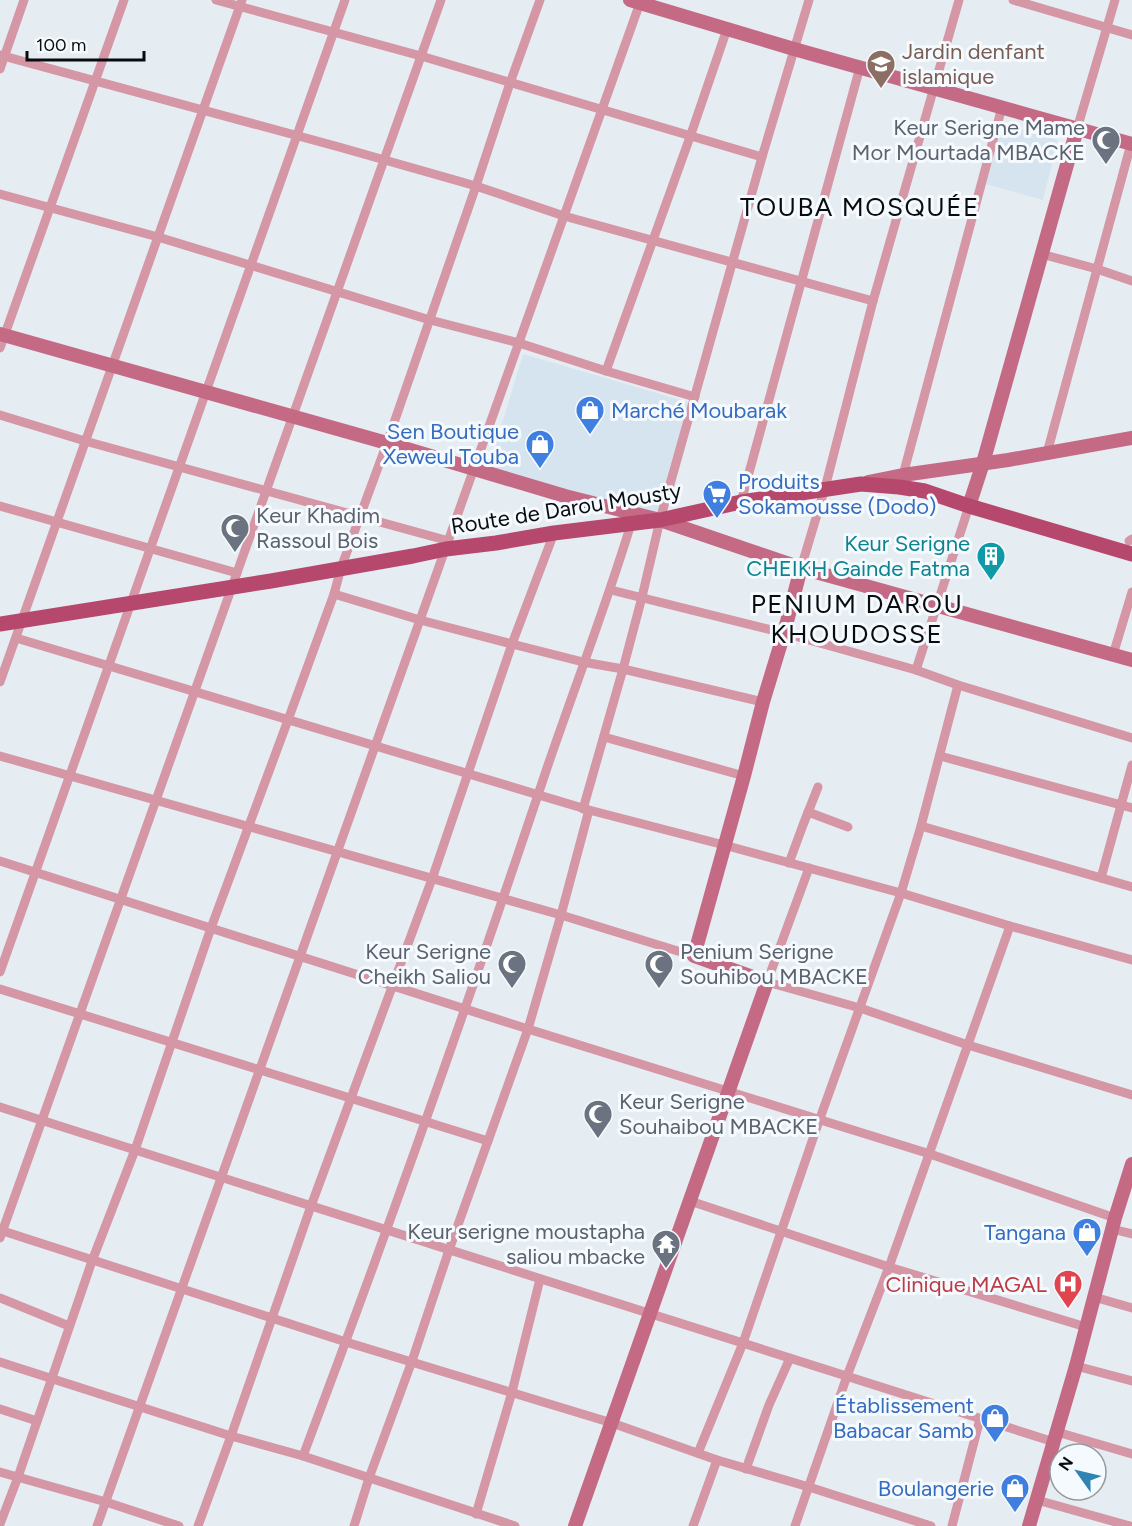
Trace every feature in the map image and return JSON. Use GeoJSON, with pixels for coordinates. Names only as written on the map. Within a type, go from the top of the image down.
{"type":"FeatureCollection","features":[{"type":"Feature","properties":{"kind":"main road","name":"Route de Darou Mousty"},"geometry":{"type":"LineString","coordinates":[[0,624],[131,604],[235,580],[270,581],[413,556],[447,545],[496,543],[554,533],[660,520],[741,502],[861,484],[925,491],[969,506],[1131,544]]}},
{"type":"Feature","properties":{"kind":"street"},"geometry":{"type":"LineString","coordinates":[[0,69],[2,56],[24,0]]}},
{"type":"Feature","properties":{"kind":"street"},"geometry":{"type":"LineString","coordinates":[[124,0],[2,339],[112,366],[387,443],[565,496],[660,520],[801,568],[1132,660]]}},
{"type":"Feature","properties":{"kind":"street"},"geometry":{"type":"LineString","coordinates":[[216,0],[241,3],[762,157]]}},
{"type":"Feature","properties":{"kind":"street"},"geometry":{"type":"LineString","coordinates":[[0,972],[345,0]]}},
{"type":"Feature","properties":{"kind":"street"},"geometry":{"type":"LineString","coordinates":[[441,0],[1,1233],[612,1423],[698,1454],[931,1526]]}},
{"type":"Feature","properties":{"kind":"street"},"geometry":{"type":"LineString","coordinates":[[0,1524],[92,1261],[135,1150],[211,928],[387,443],[540,0]]}},
{"type":"Feature","properties":{"kind":"street"},"geometry":{"type":"LineString","coordinates":[[354,1526],[528,1029],[561,915],[660,520],[808,0]]}},
{"type":"Feature","properties":{"kind":"street"},"geometry":{"type":"LineString","coordinates":[[694,956],[763,702],[825,488],[873,301],[959,0]]}},
{"type":"Feature","properties":{"kind":"street"},"geometry":{"type":"LineString","coordinates":[[1013,0],[1132,34]]}},
{"type":"Feature","properties":{"kind":"street"},"geometry":{"type":"LineString","coordinates":[[916,670],[983,463],[1115,0]]}},
{"type":"Feature","properties":{"kind":"street"},"geometry":{"type":"LineString","coordinates":[[97,1526],[602,110],[637,1],[795,49],[1131,144],[1047,453]]}},
{"type":"Feature","properties":{"kind":"street"},"geometry":{"type":"LineString","coordinates":[[0,681],[241,3]]}},
{"type":"Feature","properties":{"kind":"street"},"geometry":{"type":"LineString","coordinates":[[606,371],[727,29]]}},
{"type":"Feature","properties":{"kind":"street"},"geometry":{"type":"LineString","coordinates":[[2,56],[297,135],[476,186],[564,216],[873,301]]}},
{"type":"Feature","properties":{"kind":"street"},"geometry":{"type":"LineString","coordinates":[[741,502],[860,67]]}},
{"type":"Feature","properties":{"kind":"street"},"geometry":{"type":"LineString","coordinates":[[903,475],[1002,107]]}},
{"type":"Feature","properties":{"kind":"street"},"geometry":{"type":"LineString","coordinates":[[0,194],[158,237],[430,320],[519,343],[695,397]]}},
{"type":"Feature","properties":{"kind":"street"},"geometry":{"type":"LineString","coordinates":[[1041,254],[1132,281]]}},
{"type":"Feature","properties":{"kind":"street"},"geometry":{"type":"LineString","coordinates":[[0,415],[86,441],[360,516],[447,545]]}},
{"type":"Feature","properties":{"kind":"street"},"geometry":{"type":"LineString","coordinates":[[861,484],[903,475],[1132,438]]}},
{"type":"Feature","properties":{"kind":"street"},"geometry":{"type":"LineString","coordinates":[[0,506],[151,549],[235,580]]}},
{"type":"Feature","properties":{"kind":"street"},"geometry":{"type":"LineString","coordinates":[[303,1456],[346,1342],[503,899],[631,524]]}},
{"type":"Feature","properties":{"kind":"street"},"geometry":{"type":"LineString","coordinates":[[198,1526],[311,1206],[432,879],[512,644],[554,533]]}},
{"type":"Feature","properties":{"kind":"street"},"geometry":{"type":"LineString","coordinates":[[610,590],[784,633],[916,670],[1132,738]]}},
{"type":"Feature","properties":{"kind":"street"},"geometry":{"type":"LineString","coordinates":[[1113,655],[1132,592]]}},
{"type":"Feature","properties":{"kind":"street"},"geometry":{"type":"LineString","coordinates":[[333,594],[420,620],[583,662],[623,669],[763,702]]}},
{"type":"Feature","properties":{"kind":"street"},"geometry":{"type":"LineString","coordinates":[[15,638],[586,810],[901,893],[1010,927],[1132,960]]}},
{"type":"Feature","properties":{"kind":"street"},"geometry":{"type":"LineString","coordinates":[[698,1454],[743,1343],[819,1121],[901,893],[958,685]]}},
{"type":"Feature","properties":{"kind":"street"},"geometry":{"type":"LineString","coordinates":[[604,737],[744,776]]}},
{"type":"Feature","properties":{"kind":"street"},"geometry":{"type":"LineString","coordinates":[[0,756],[561,915],[1132,1095]]}},
{"type":"Feature","properties":{"kind":"street"},"geometry":{"type":"LineString","coordinates":[[940,756],[1132,808]]}},
{"type":"Feature","properties":{"kind":"street"},"geometry":{"type":"LineString","coordinates":[[1101,878],[1132,765]]}},
{"type":"Feature","properties":{"kind":"street"},"geometry":{"type":"LineString","coordinates":[[789,863],[818,787]]}},
{"type":"Feature","properties":{"kind":"street"},"geometry":{"type":"LineString","coordinates":[[808,812],[848,827]]}},
{"type":"Feature","properties":{"kind":"street"},"geometry":{"type":"LineString","coordinates":[[921,826],[1132,887]]}},
{"type":"Feature","properties":{"kind":"street"},"geometry":{"type":"LineString","coordinates":[[0,861],[729,1093],[930,1154],[1114,1224],[1132,1234]]}},
{"type":"Feature","properties":{"kind":"street"},"geometry":{"type":"LineString","coordinates":[[575,1526],[808,868]]}},
{"type":"Feature","properties":{"kind":"street"},"geometry":{"type":"LineString","coordinates":[[795,1526],[1010,927]]}},
{"type":"Feature","properties":{"kind":"street"},"geometry":{"type":"LineString","coordinates":[[0,989],[488,1142]]}},
{"type":"Feature","properties":{"kind":"street"},"geometry":{"type":"LineString","coordinates":[[0,1107],[980,1419],[1132,1454]]}},
{"type":"Feature","properties":{"kind":"street"},"geometry":{"type":"LineString","coordinates":[[1029,1526],[1132,1164]]}},
{"type":"Feature","properties":{"kind":"street"},"geometry":{"type":"LineString","coordinates":[[690,1201],[889,1267],[1086,1327]]}},
{"type":"Feature","properties":{"kind":"street"},"geometry":{"type":"LineString","coordinates":[[476,1514],[512,1392],[540,1279]]}},
{"type":"Feature","properties":{"kind":"street"},"geometry":{"type":"LineString","coordinates":[[1094,1297],[1132,1308]]}},
{"type":"Feature","properties":{"kind":"street"},"geometry":{"type":"LineString","coordinates":[[0,1298],[69,1326]]}},
{"type":"Feature","properties":{"kind":"street"},"geometry":{"type":"LineString","coordinates":[[746,1469],[769,1406],[790,1358]]}},
{"type":"Feature","properties":{"kind":"street"},"geometry":{"type":"LineString","coordinates":[[0,1362],[231,1436],[303,1456],[515,1526]]}},
{"type":"Feature","properties":{"kind":"street"},"geometry":{"type":"LineString","coordinates":[[1076,1366],[1132,1381]]}},
{"type":"Feature","properties":{"kind":"street"},"geometry":{"type":"LineString","coordinates":[[0,1409],[37,1421]]}},
{"type":"Feature","properties":{"kind":"street"},"geometry":{"type":"LineString","coordinates":[[952,1526],[980,1419]]}},
{"type":"Feature","properties":{"kind":"street"},"geometry":{"type":"LineString","coordinates":[[693,1526],[717,1460]]}},
{"type":"Feature","properties":{"kind":"street"},"geometry":{"type":"LineString","coordinates":[[0,1472],[106,1502],[179,1526]]}},
{"type":"Feature","properties":{"kind":"street"},"geometry":{"type":"LineString","coordinates":[[1037,1500],[1130,1526]]}},
{"type":"Feature","properties":{"kind":"shaded area"},"geometry":{"type":"Polygon","coordinates":[[[1003,124],[1058,140],[1043,200],[986,184],[1003,124]]]}},
{"type":"Feature","properties":{"kind":"shaded area","name":"Marché Moubarak"},"geometry":{"type":"Polygon","coordinates":[[[523,354],[691,403],[657,519],[488,470],[523,354]]]}},
{"type":"Feature","properties":{"kind":"place","name":"Jardin denfant islamique"},"geometry":{"type":"Point","coordinates":[881,90]}},
{"type":"Feature","properties":{"kind":"place","name":"Keur Serigne Mame Mor Mourtada MBACKE"},"geometry":{"type":"Point","coordinates":[1106,166]}},
{"type":"Feature","properties":{"kind":"place","name":"Marché Moubarak"},"geometry":{"type":"Point","coordinates":[590,436]}},
{"type":"Feature","properties":{"kind":"place","name":"Sen Boutique Xeweul Touba"},"geometry":{"type":"Point","coordinates":[540,470]}},
{"type":"Feature","properties":{"kind":"place","name":"Produits Sokamousse (Dodo)"},"geometry":{"type":"Point","coordinates":[717,520]}},
{"type":"Feature","properties":{"kind":"place","name":"Keur Khadim Rassoul Bois"},"geometry":{"type":"Point","coordinates":[235,554]}},
{"type":"Feature","properties":{"kind":"place","name":"Keur Serigne CHEIKH Gainde Fatma"},"geometry":{"type":"Point","coordinates":[991,582]}},
{"type":"Feature","properties":{"kind":"place","name":"Keur Serigne Cheikh Saliou"},"geometry":{"type":"Point","coordinates":[512,990]}},
{"type":"Feature","properties":{"kind":"place","name":"Penium Serigne Souhibou MBACKE"},"geometry":{"type":"Point","coordinates":[659,990]}},
{"type":"Feature","properties":{"kind":"place","name":"Keur Serigne Souhaibou MBACKE"},"geometry":{"type":"Point","coordinates":[598,1140]}},
{"type":"Feature","properties":{"kind":"place","name":"Tangana"},"geometry":{"type":"Point","coordinates":[1087,1258]}},
{"type":"Feature","properties":{"kind":"place","name":"Keur serigne moustapha saliou mbacke"},"geometry":{"type":"Point","coordinates":[666,1270]}},
{"type":"Feature","properties":{"kind":"place","name":"Clinique MAGAL"},"geometry":{"type":"Point","coordinates":[1068,1310]}},
{"type":"Feature","properties":{"kind":"place","name":"Établissement Babacar Samb"},"geometry":{"type":"Point","coordinates":[995,1444]}},
{"type":"Feature","properties":{"kind":"place","name":"Boulangerie"},"geometry":{"type":"Point","coordinates":[1015,1514]}},
{"type":"Feature","properties":{"kind":"district","name":"TOUBA MOSQUÉE"},"geometry":{"type":"Point","coordinates":[860,207]}},
{"type":"Feature","properties":{"kind":"district","name":"PENIUM DAROU KHOUDOSSE"},"geometry":{"type":"Point","coordinates":[857,619]}}]}
